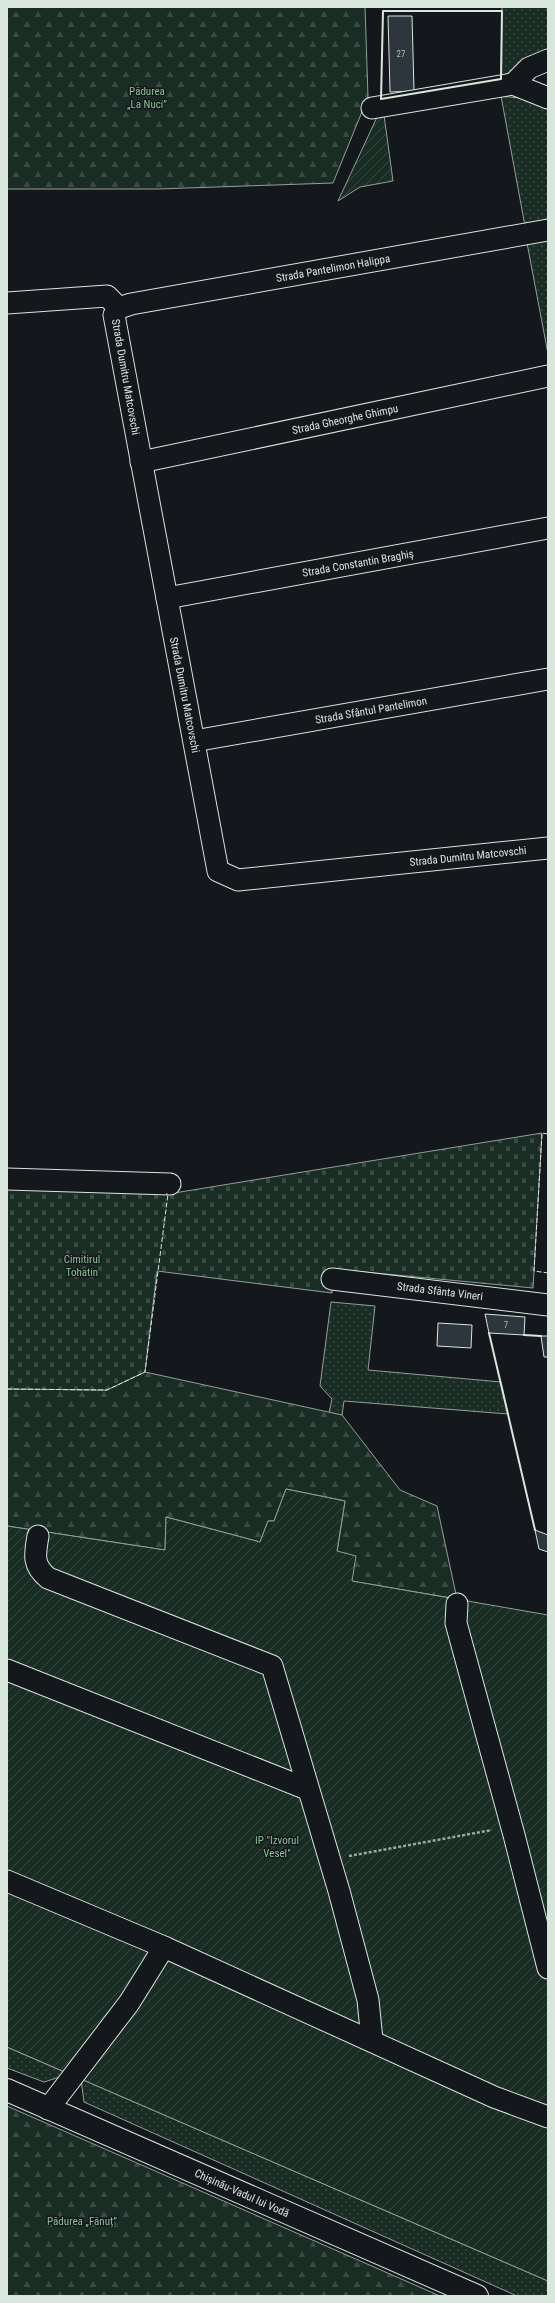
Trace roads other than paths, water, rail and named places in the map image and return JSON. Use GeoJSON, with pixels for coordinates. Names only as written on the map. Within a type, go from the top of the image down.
{"type":"FeatureCollection","features":[{"type":"Feature","properties":{"kind":"main road","name":"Chișinău-Vadul lui Vodă"},"geometry":{"type":"LineString","coordinates":[[7,2090],[477,2296]]}},
{"type":"Feature","properties":{"kind":"street"},"geometry":{"type":"LineString","coordinates":[[513,84],[529,68],[548,60]]}},
{"type":"Feature","properties":{"kind":"street"},"geometry":{"type":"LineString","coordinates":[[372,108],[513,84],[548,98]]}},
{"type":"Feature","properties":{"kind":"street","name":"Strada Pantelimon Halippa"},"geometry":{"type":"LineString","coordinates":[[119,308],[131,304],[548,230]]}},
{"type":"Feature","properties":{"kind":"street","name":"Strada Dumitru Matcovschi"},"geometry":{"type":"LineString","coordinates":[[7,303],[107,296],[119,308],[114,315],[218,871],[238,880],[548,848]]}},
{"type":"Feature","properties":{"kind":"street","name":"Strada Gheorghe Ghimpu"},"geometry":{"type":"LineString","coordinates":[[141,462],[548,376]]}},
{"type":"Feature","properties":{"kind":"street","name":"Strada Constantin Braghiş"},"geometry":{"type":"LineString","coordinates":[[167,598],[548,528]]}},
{"type":"Feature","properties":{"kind":"street","name":"Strada Sfântul Pantelimon"},"geometry":{"type":"LineString","coordinates":[[194,741],[548,679]]}},
{"type":"Feature","properties":{"kind":"street"},"geometry":{"type":"LineString","coordinates":[[7,1179],[170,1184]]}},
{"type":"Feature","properties":{"kind":"street","name":"Strada Sfânta Vineri"},"geometry":{"type":"LineString","coordinates":[[332,1279],[548,1305]]}},
{"type":"Feature","properties":{"kind":"street"},"geometry":{"type":"LineString","coordinates":[[38,1536],[35,1556],[39,1570],[48,1578],[272,1666],[368,2000],[372,2040]]}},
{"type":"Feature","properties":{"kind":"street"},"geometry":{"type":"LineString","coordinates":[[457,1604],[456,1623],[512,1827],[548,1968]]}},
{"type":"Feature","properties":{"kind":"street"},"geometry":{"type":"LineString","coordinates":[[7,1670],[307,1789]]}},
{"type":"Feature","properties":{"kind":"street"},"geometry":{"type":"LineString","coordinates":[[7,1881],[164,1947],[372,2040],[494,2097],[548,2117]]}},
{"type":"Feature","properties":{"kind":"street"},"geometry":{"type":"LineString","coordinates":[[48,2109],[129,2002],[164,1947]]}},
{"type":"Feature","properties":{"kind":"park label","name":"Pădurea „La Nuci”"},"geometry":{"type":"Point","coordinates":[147,97]}},
{"type":"Feature","properties":{"kind":"park label","name":"Cimitirul Tohatin"},"geometry":{"type":"Point","coordinates":[82,1265]}},
{"type":"Feature","properties":{"kind":"park label","name":"IP \"Izvorul Vesel\""},"geometry":{"type":"Point","coordinates":[277,1846]}},
{"type":"Feature","properties":{"kind":"park label","name":"Pădurea „Fănuț”"},"geometry":{"type":"Point","coordinates":[82,2221]}}]}
